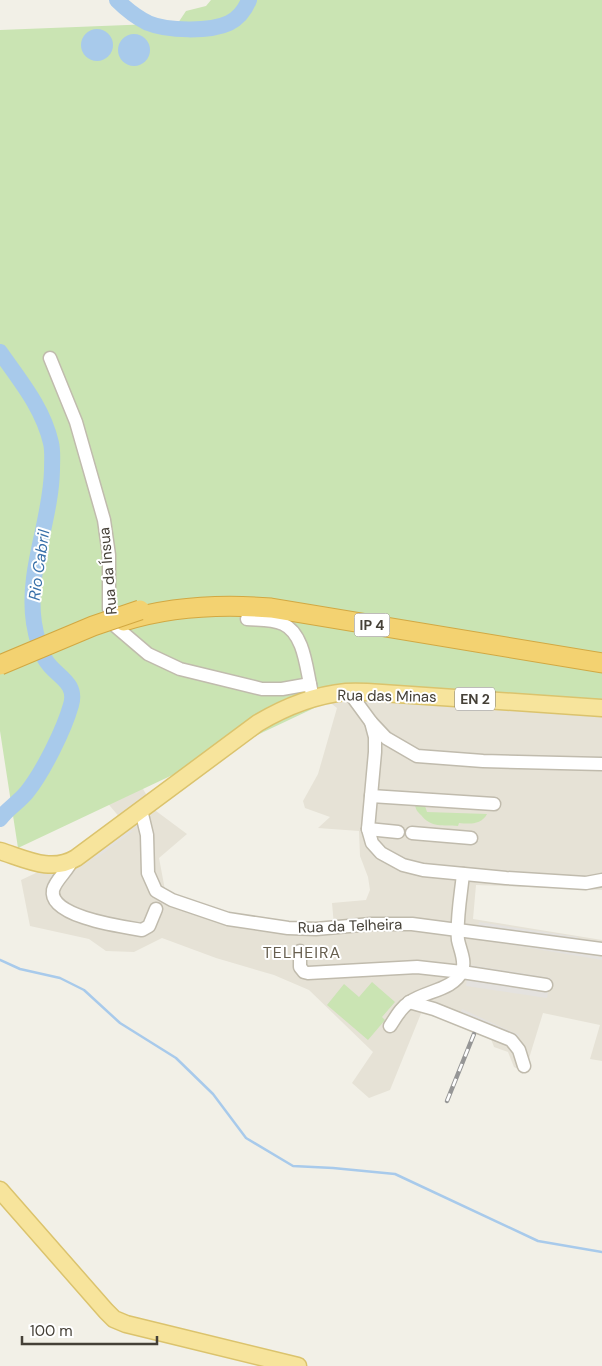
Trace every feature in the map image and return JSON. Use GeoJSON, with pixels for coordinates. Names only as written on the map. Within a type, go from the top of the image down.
{"type":"FeatureCollection","features":[{"type":"Feature","properties":{"kind":"highway","name":"IP 4"},"geometry":{"type":"LineString","coordinates":[[0,665],[93,626],[141,613],[202,600],[262,600],[602,656]]}},
{"type":"Feature","properties":{"kind":"highway","name":"IP 4"},"geometry":{"type":"LineString","coordinates":[[141,613],[228,605],[252,606],[305,613],[602,663]]}},
{"type":"Feature","properties":{"kind":"highway"},"geometry":{"type":"LineString","coordinates":[[0,671],[141,613]]}},
{"type":"Feature","properties":{"kind":"highway"},"geometry":{"type":"LineString","coordinates":[[437,635],[602,676]]}},
{"type":"Feature","properties":{"kind":"main road","name":"Rua das Minas"},"geometry":{"type":"LineString","coordinates":[[141,810],[258,723],[312,691],[602,708]]}},
{"type":"Feature","properties":{"kind":"main road","name":"EN 2"},"geometry":{"type":"LineString","coordinates":[[0,852],[55,866],[72,860],[141,810]]}},
{"type":"Feature","properties":{"kind":"main road"},"geometry":{"type":"LineString","coordinates":[[0,1190],[117,1320],[172,1336],[298,1366]]}},
{"type":"Feature","properties":{"kind":"street","name":"Rua da Ínsua"},"geometry":{"type":"LineString","coordinates":[[50,358],[76,422],[104,520],[109,555],[109,609],[114,625],[148,654],[180,669],[262,689],[312,691]]}},
{"type":"Feature","properties":{"kind":"street"},"geometry":{"type":"LineString","coordinates":[[247,619],[276,622],[289,628],[301,647],[312,691]]}},
{"type":"Feature","properties":{"kind":"street"},"geometry":{"type":"LineString","coordinates":[[349,692],[371,722],[390,741],[416,756],[483,761],[602,764]]}},
{"type":"Feature","properties":{"kind":"street"},"geometry":{"type":"LineString","coordinates":[[371,722],[375,743],[368,829],[370,840],[381,853],[396,862],[417,869],[506,878],[586,883],[602,880]]}},
{"type":"Feature","properties":{"kind":"street"},"geometry":{"type":"LineString","coordinates":[[371,796],[494,804]]}},
{"type":"Feature","properties":{"kind":"street","name":"Rua da Telheira"},"geometry":{"type":"LineString","coordinates":[[141,810],[147,836],[148,873],[150,881],[159,893],[172,900],[228,919],[288,928],[316,929],[412,924],[602,949]]}},
{"type":"Feature","properties":{"kind":"street"},"geometry":{"type":"LineString","coordinates":[[368,829],[398,832]]}},
{"type":"Feature","properties":{"kind":"street"},"geometry":{"type":"LineString","coordinates":[[412,833],[471,838]]}},
{"type":"Feature","properties":{"kind":"street"},"geometry":{"type":"LineString","coordinates":[[72,860],[55,885],[53,892],[58,903],[67,910],[98,921],[142,930],[149,926],[156,909]]}},
{"type":"Feature","properties":{"kind":"street"},"geometry":{"type":"LineString","coordinates":[[390,1026],[398,1013],[409,1002],[446,986],[462,972],[463,961],[458,940],[458,929],[463,874]]}},
{"type":"Feature","properties":{"kind":"street"},"geometry":{"type":"LineString","coordinates":[[300,951],[300,968],[304,972],[310,973],[412,967],[462,972],[546,985]]}},
{"type":"Feature","properties":{"kind":"street"},"geometry":{"type":"LineString","coordinates":[[409,1002],[434,1009],[510,1040],[518,1050],[524,1066]]}},
{"type":"Feature","properties":{"kind":"shaded area"},"geometry":{"type":"Polygon","coordinates":[[[196,694],[602,702],[602,890],[476,885],[473,919],[602,940],[602,1061],[590,1059],[600,1025],[543,1013],[526,1068],[520,1070],[514,1067],[508,1052],[494,1047],[491,1039],[422,1011],[390,1090],[369,1098],[352,1083],[373,1052],[309,990],[274,975],[216,958],[162,938],[134,952],[106,951],[89,939],[30,926],[21,880],[74,855],[121,819],[83,774],[136,777],[156,811],[187,834],[159,858],[165,890],[230,915],[274,923],[334,925],[332,903],[366,900],[370,890],[368,877],[360,856],[359,831],[318,828],[330,817],[305,808],[303,801],[318,774],[337,708],[332,704],[196,694]]]}},
{"type":"Feature","properties":{"kind":"shaded area"},"geometry":{"type":"Polygon","coordinates":[[[125,829],[133,831],[97,858],[89,856],[125,829]]]}},
{"type":"Feature","properties":{"kind":"shaded area"},"geometry":{"type":"Polygon","coordinates":[[[479,922],[578,937],[577,942],[478,927],[479,922]]]}},
{"type":"Feature","properties":{"kind":"shaded area"},"geometry":{"type":"Polygon","coordinates":[[[471,936],[602,957],[602,960],[470,938],[471,936]]]}},
{"type":"Feature","properties":{"kind":"shaded area"},"geometry":{"type":"Polygon","coordinates":[[[470,965],[551,978],[550,984],[469,971],[470,965]]]}},
{"type":"Feature","properties":{"kind":"shaded area"},"geometry":{"type":"Polygon","coordinates":[[[467,979],[548,992],[547,998],[466,986],[467,979]]]}},
{"type":"Feature","properties":{"kind":"shaded area"},"geometry":{"type":"Polygon","coordinates":[[[462,1009],[519,1035],[516,1041],[459,1015],[462,1009]]]}},
{"type":"Feature","properties":{"kind":"green space"},"geometry":{"type":"Polygon","coordinates":[[[211,0],[602,0],[602,701],[363,685],[18,848],[0,731],[0,30],[178,23],[186,11],[206,6],[211,0]]]}},
{"type":"Feature","properties":{"kind":"green space"},"geometry":{"type":"Polygon","coordinates":[[[424,803],[427,812],[487,814],[485,818],[475,823],[459,823],[458,826],[438,825],[429,822],[417,810],[415,805],[424,803]]]}},
{"type":"Feature","properties":{"kind":"green space"},"geometry":{"type":"Polygon","coordinates":[[[372,982],[395,1002],[382,1017],[385,1020],[368,1040],[327,1005],[344,984],[359,997],[372,982]]]}},
{"type":"Feature","properties":{"kind":"water"},"geometry":{"type":"Polygon","coordinates":[[[97,29],[103,30],[108,34],[112,39],[112,51],[108,56],[103,60],[97,61],[91,60],[86,56],[82,51],[81,45],[82,39],[86,34],[91,30],[97,29]]]}},
{"type":"Feature","properties":{"kind":"water"},"geometry":{"type":"Polygon","coordinates":[[[134,34],[140,35],[145,39],[149,44],[149,56],[145,61],[140,65],[134,66],[128,65],[123,61],[119,56],[118,50],[119,44],[123,39],[128,35],[134,34]]]}},
{"type":"Feature","properties":{"kind":"waterway","name":"Rio Cabril"},"geometry":{"type":"LineString","coordinates":[[117,0],[131,13],[148,23],[177,29],[211,28],[229,23],[236,19],[249,0]]}},
{"type":"Feature","properties":{"kind":"waterway","name":"Rio Cabril"},"geometry":{"type":"LineString","coordinates":[[0,352],[37,407],[43,418],[51,443],[51,489],[36,565],[32,604],[34,623],[41,650],[49,665],[68,684],[72,697],[63,726],[40,773],[27,792],[0,819]]}},
{"type":"Feature","properties":{"kind":"waterway"},"geometry":{"type":"LineString","coordinates":[[0,960],[20,969],[60,978],[84,990],[120,1023],[176,1058],[213,1094],[246,1138],[293,1166],[395,1174],[538,1241],[602,1252]]}},
{"type":"Feature","properties":{"kind":"railway"},"geometry":{"type":"LineString","coordinates":[[447,1101],[474,1034]]}},
{"type":"Feature","properties":{"kind":"district","name":"TELHEIRA"},"geometry":{"type":"Point","coordinates":[302,952]}}]}
